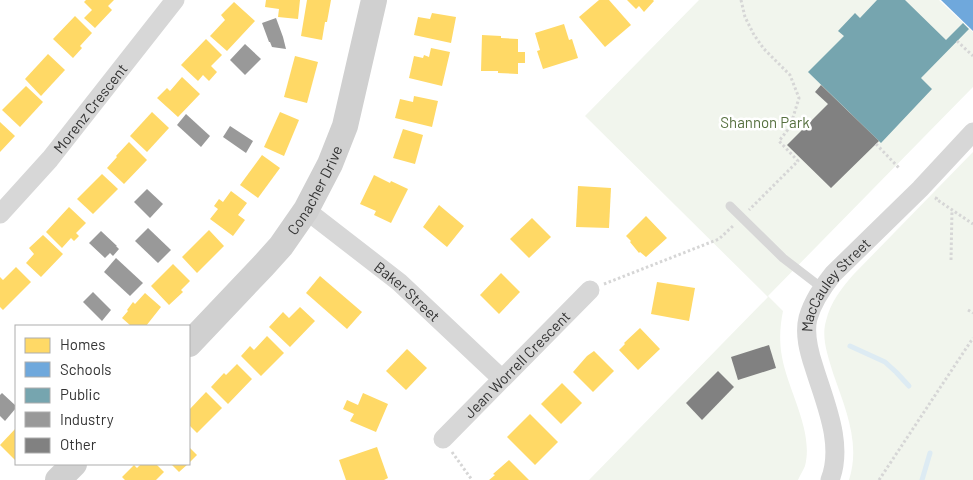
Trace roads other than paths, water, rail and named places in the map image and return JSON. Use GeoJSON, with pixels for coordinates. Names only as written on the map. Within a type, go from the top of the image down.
{"type":"FeatureCollection","features":[{"type":"Feature","properties":{"kind":"street","name":"Morenz Crescent"},"geometry":{"type":"LineString","coordinates":[[0,214],[50,159],[174,0]]}},
{"type":"Feature","properties":{"kind":"street","name":"Conacher Drive"},"geometry":{"type":"LineString","coordinates":[[190,343],[281,246],[306,210],[330,164],[345,126],[374,0]]}},
{"type":"Feature","properties":{"kind":"street","name":"MacCauley Street"},"geometry":{"type":"LineString","coordinates":[[830,480],[836,456],[835,442],[807,340],[808,319],[813,304],[833,274],[920,189],[973,132]]}},
{"type":"Feature","properties":{"kind":"street","name":"Baker Street"},"geometry":{"type":"LineString","coordinates":[[306,210],[399,282],[502,379]]}},
{"type":"Feature","properties":{"kind":"street","name":"Jean Worrell Crescent"},"geometry":{"type":"LineString","coordinates":[[442,439],[590,290]]}},
{"type":"Feature","properties":{"kind":"street"},"geometry":{"type":"LineString","coordinates":[[58,480],[73,465]]}},
{"type":"Feature","properties":{"kind":"lane"},"geometry":{"type":"LineString","coordinates":[[730,206],[783,258],[822,288]]}},
{"type":"Feature","properties":{"kind":"waterway"},"geometry":{"type":"LineString","coordinates":[[850,346],[885,362],[909,386]]}},
{"type":"Feature","properties":{"kind":"waterway"},"geometry":{"type":"LineString","coordinates":[[922,480],[930,453]]}},
{"type":"Feature","properties":{"kind":"park label","name":"Shannon Park"},"geometry":{"type":"Point","coordinates":[765,122]}}]}
